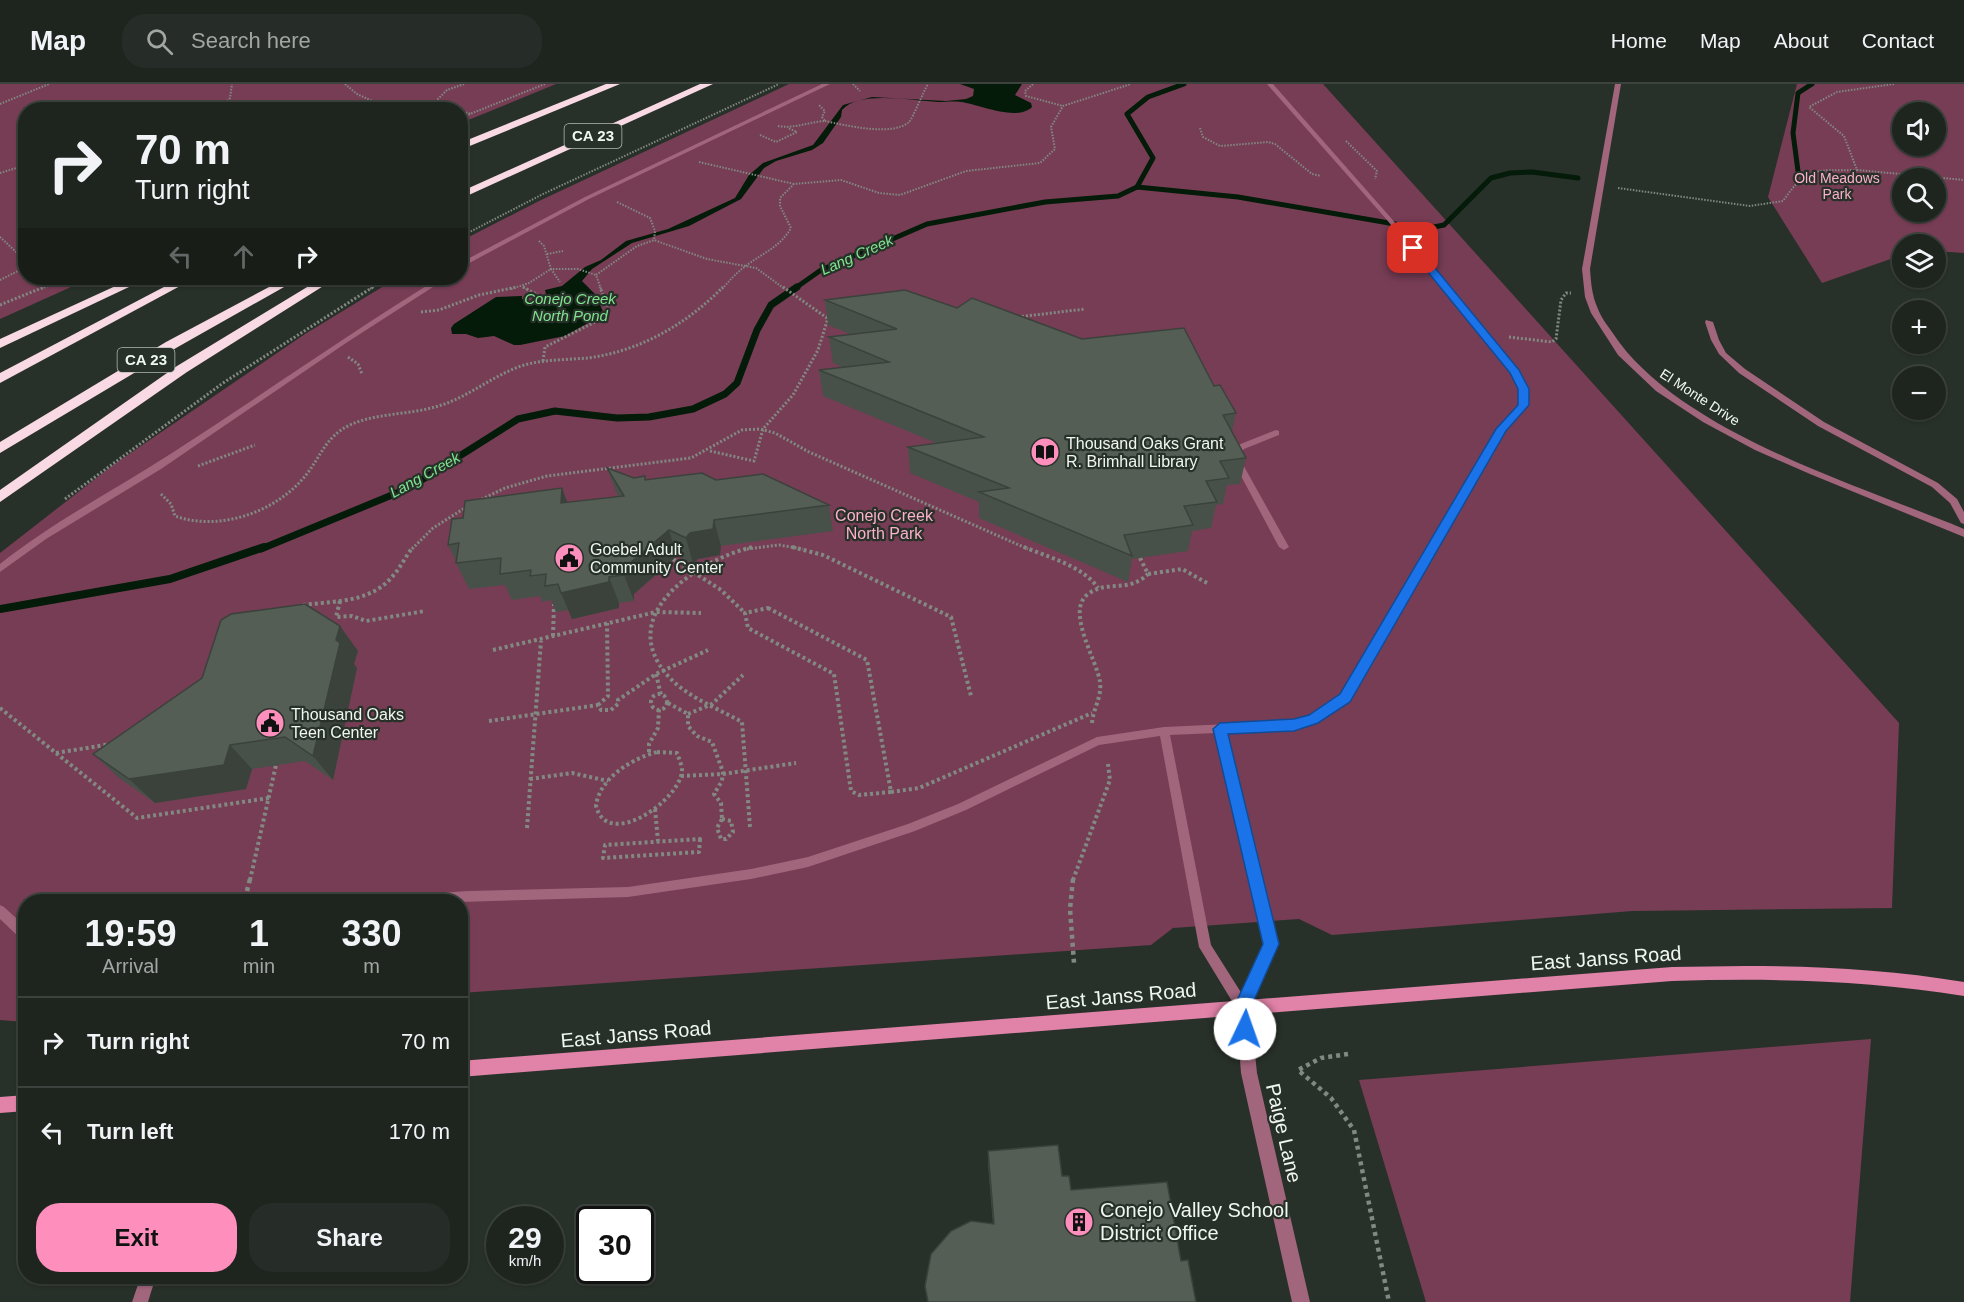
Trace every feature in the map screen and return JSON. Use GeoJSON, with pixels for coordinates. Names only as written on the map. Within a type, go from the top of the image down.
{"type":"FeatureCollection","features":[{"type":"Feature","properties":{"kind":"highway","name":"CA 23"},"geometry":{"type":"LineString","coordinates":[[468,144],[615,84]]}},
{"type":"Feature","properties":{"kind":"highway","name":"CA 23"},"geometry":{"type":"LineString","coordinates":[[468,194],[708,84]]}},
{"type":"Feature","properties":{"kind":"highway"},"geometry":{"type":"LineString","coordinates":[[0,344],[127,285]]}},
{"type":"Feature","properties":{"kind":"highway"},"geometry":{"type":"LineString","coordinates":[[0,379],[99,323],[175,285]]}},
{"type":"Feature","properties":{"kind":"highway","name":"CA 23"},"geometry":{"type":"LineString","coordinates":[[0,448],[171,345],[281,285]]}},
{"type":"Feature","properties":{"kind":"highway"},"geometry":{"type":"LineString","coordinates":[[0,497],[182,369],[319,285]]}},
{"type":"Feature","properties":{"kind":"main road","name":"East Janss Road"},"geometry":{"type":"LineString","coordinates":[[468,1068],[1672,974],[1742,972],[1890,978],[1964,989]]}},
{"type":"Feature","properties":{"kind":"main road"},"geometry":{"type":"LineString","coordinates":[[0,1105],[18,1104]]}},
{"type":"Feature","properties":{"kind":"street","name":"El Monte Drive"},"geometry":{"type":"LineString","coordinates":[[1618,84],[1586,269],[1588,294],[1595,313],[1610,339],[1637,370],[1707,420],[1786,462],[1915,511],[1964,533]]}},
{"type":"Feature","properties":{"kind":"street","name":"Paige Lane"},"geometry":{"type":"LineString","coordinates":[[1243,1007],[1249,1073],[1301,1302]]}},
{"type":"Feature","properties":{"kind":"lane"},"geometry":{"type":"LineString","coordinates":[[468,263],[597,193],[827,84]]}},
{"type":"Feature","properties":{"kind":"lane"},"geometry":{"type":"LineString","coordinates":[[468,896],[628,892],[688,885],[808,862],[861,847],[962,807],[1097,741],[1164,731],[1294,725],[1313,719],[1345,698],[1502,429],[1524,405],[1524,389],[1515,372],[1401,233],[1270,84]]}},
{"type":"Feature","properties":{"kind":"lane"},"geometry":{"type":"LineString","coordinates":[[4,566],[431,285]]}},
{"type":"Feature","properties":{"kind":"lane"},"geometry":{"type":"LineString","coordinates":[[1709,322],[1714,340],[1723,354],[1742,371],[1821,424],[1935,485],[1954,501],[1964,521]]}},
{"type":"Feature","properties":{"kind":"lane"},"geometry":{"type":"LineString","coordinates":[[1276,433],[1241,447],[1236,454],[1237,461],[1284,547]]}},
{"type":"Feature","properties":{"kind":"lane"},"geometry":{"type":"LineString","coordinates":[[1220,729],[1271,944],[1243,1007]]}},
{"type":"Feature","properties":{"kind":"lane"},"geometry":{"type":"LineString","coordinates":[[1164,731],[1205,948],[1243,1007]]}},
{"type":"Feature","properties":{"kind":"lane"},"geometry":{"type":"LineString","coordinates":[[0,911],[18,928]]}},
{"type":"Feature","properties":{"kind":"lane"},"geometry":{"type":"LineString","coordinates":[[140,1302],[146,1284]]}},
{"type":"Feature","properties":{"kind":"path"},"geometry":{"type":"LineString","coordinates":[[0,104],[49,84]]}},
{"type":"Feature","properties":{"kind":"path"},"geometry":{"type":"LineString","coordinates":[[226,102],[230,98],[232,84]]}},
{"type":"Feature","properties":{"kind":"path"},"geometry":{"type":"LineString","coordinates":[[345,84],[357,94],[374,102]]}},
{"type":"Feature","properties":{"kind":"path"},"geometry":{"type":"LineString","coordinates":[[438,102],[438,99],[447,90],[464,84]]}},
{"type":"Feature","properties":{"kind":"path"},"geometry":{"type":"LineString","coordinates":[[530,84],[532,89]]}},
{"type":"Feature","properties":{"kind":"path"},"geometry":{"type":"LineString","coordinates":[[468,115],[545,84]]}},
{"type":"Feature","properties":{"kind":"path"},"geometry":{"type":"LineString","coordinates":[[468,233],[543,194],[779,84]]}},
{"type":"Feature","properties":{"kind":"path"},"geometry":{"type":"LineString","coordinates":[[854,84],[860,91]]}},
{"type":"Feature","properties":{"kind":"path"},"geometry":{"type":"LineString","coordinates":[[825,121],[868,130],[904,125],[911,120],[928,84]]}},
{"type":"Feature","properties":{"kind":"path"},"geometry":{"type":"LineString","coordinates":[[1033,84],[1025,91],[1026,96],[1033,100],[1064,106],[1131,84]]}},
{"type":"Feature","properties":{"kind":"path"},"geometry":{"type":"LineString","coordinates":[[1857,170],[1844,136],[1809,107],[1818,99],[1840,92],[1893,84]]}},
{"type":"Feature","properties":{"kind":"path"},"geometry":{"type":"LineString","coordinates":[[676,156],[794,184],[841,180],[879,193],[900,195],[966,171],[1020,168],[1040,163],[1055,149],[1052,127],[1064,106]]}},
{"type":"Feature","properties":{"kind":"path"},"geometry":{"type":"LineString","coordinates":[[768,130],[759,135],[776,142],[796,132],[787,128]]}},
{"type":"Feature","properties":{"kind":"path"},"geometry":{"type":"LineString","coordinates":[[1200,128],[1203,137],[1220,146],[1268,142],[1275,144],[1312,174],[1321,176]]}},
{"type":"Feature","properties":{"kind":"path"},"geometry":{"type":"LineString","coordinates":[[0,173],[18,167]]}},
{"type":"Feature","properties":{"kind":"path"},"geometry":{"type":"LineString","coordinates":[[1601,185],[1759,206],[1783,201],[1797,181],[1813,171],[1857,170],[1964,180]]}},
{"type":"Feature","properties":{"kind":"path"},"geometry":{"type":"LineString","coordinates":[[161,494],[171,504],[175,516],[186,522],[207,523],[245,514],[266,507],[290,491],[305,476],[330,438],[342,430],[382,416],[450,404],[507,373],[543,361],[602,356],[641,344],[687,317],[713,298],[747,266],[786,239],[791,228],[780,206],[780,198],[794,184]]}},
{"type":"Feature","properties":{"kind":"path"},"geometry":{"type":"LineString","coordinates":[[597,193],[651,218],[656,228],[654,240]]}},
{"type":"Feature","properties":{"kind":"path"},"geometry":{"type":"LineString","coordinates":[[523,232],[538,240],[547,254],[551,269],[560,282]]}},
{"type":"Feature","properties":{"kind":"path"},"geometry":{"type":"LineString","coordinates":[[0,237],[18,254]]}},
{"type":"Feature","properties":{"kind":"path"},"geometry":{"type":"LineString","coordinates":[[398,305],[421,312],[439,312],[473,297],[522,287],[551,269],[578,269],[596,274],[638,246],[654,240],[707,259],[756,268],[827,318],[834,318]]}},
{"type":"Feature","properties":{"kind":"path"},"geometry":{"type":"LineString","coordinates":[[547,254],[563,251]]}},
{"type":"Feature","properties":{"kind":"path"},"geometry":{"type":"LineString","coordinates":[[0,280],[18,271]]}},
{"type":"Feature","properties":{"kind":"path"},"geometry":{"type":"LineString","coordinates":[[543,361],[545,347],[549,344],[579,334],[605,317],[607,306],[596,274]]}},
{"type":"Feature","properties":{"kind":"path"},"geometry":{"type":"LineString","coordinates":[[0,305],[49,285]]}},
{"type":"Feature","properties":{"kind":"path"},"geometry":{"type":"LineString","coordinates":[[64,500],[104,466],[206,393],[310,324],[376,285]]}},
{"type":"Feature","properties":{"kind":"path"},"geometry":{"type":"LineString","coordinates":[[522,287],[538,295]]}},
{"type":"Feature","properties":{"kind":"path"},"geometry":{"type":"LineString","coordinates":[[1488,338],[1503,336],[1552,342],[1556,339],[1562,300],[1566,293],[1588,294]]}},
{"type":"Feature","properties":{"kind":"path"},"geometry":{"type":"LineString","coordinates":[[1008,318],[1085,309]]}},
{"type":"Feature","properties":{"kind":"path"},"geometry":{"type":"LineString","coordinates":[[709,450],[754,461],[763,429],[793,395],[819,350],[827,318]]}},
{"type":"Feature","properties":{"kind":"path"},"geometry":{"type":"LineString","coordinates":[[295,608],[340,601],[374,592],[394,578],[417,542],[446,518],[512,483],[580,470],[675,461],[709,450],[717,442],[738,431],[763,429],[788,438],[809,453],[1074,569],[1092,579],[1098,588]]}},
{"type":"Feature","properties":{"kind":"path"},"geometry":{"type":"LineString","coordinates":[[198,466],[255,445]]}},
{"type":"Feature","properties":{"kind":"path"},"geometry":{"type":"LineString","coordinates":[[759,540],[759,546]]}},
{"type":"Feature","properties":{"kind":"path"},"geometry":{"type":"LineString","coordinates":[[750,827],[741,722],[679,686],[663,670],[654,654],[651,638],[656,612],[672,588],[692,570],[736,550],[759,546],[808,549],[951,617],[971,696]]}},
{"type":"Feature","properties":{"kind":"path"},"geometry":{"type":"LineString","coordinates":[[1140,558],[1148,573]]}},
{"type":"Feature","properties":{"kind":"path"},"geometry":{"type":"LineString","coordinates":[[673,560],[721,590],[745,613],[748,628],[834,674],[851,791],[859,795],[919,788],[1092,713]]}},
{"type":"Feature","properties":{"kind":"path"},"geometry":{"type":"LineString","coordinates":[[1092,724],[1092,713],[1101,691],[1078,615],[1082,600],[1098,588],[1122,588],[1142,581],[1148,573],[1182,569],[1207,583]]}},
{"type":"Feature","properties":{"kind":"path"},"geometry":{"type":"LineString","coordinates":[[553,636],[555,600]]}},
{"type":"Feature","properties":{"kind":"path"},"geometry":{"type":"LineString","coordinates":[[340,601],[336,617],[352,616],[366,621],[425,611]]}},
{"type":"Feature","properties":{"kind":"path"},"geometry":{"type":"LineString","coordinates":[[745,613],[768,608],[867,660],[891,792]]}},
{"type":"Feature","properties":{"kind":"path"},"geometry":{"type":"LineString","coordinates":[[493,650],[541,641],[553,636],[656,612],[701,613]]}},
{"type":"Feature","properties":{"kind":"path"},"geometry":{"type":"LineString","coordinates":[[607,623],[608,696]]}},
{"type":"Feature","properties":{"kind":"path"},"geometry":{"type":"LineString","coordinates":[[527,828],[541,641]]}},
{"type":"Feature","properties":{"kind":"path"},"geometry":{"type":"LineString","coordinates":[[598,705],[601,710],[611,710],[618,705],[618,700],[656,674],[708,650]]}},
{"type":"Feature","properties":{"kind":"path"},"geometry":{"type":"LineString","coordinates":[[656,674],[661,694]]}},
{"type":"Feature","properties":{"kind":"path"},"geometry":{"type":"LineString","coordinates":[[688,714],[712,704],[743,675]]}},
{"type":"Feature","properties":{"kind":"path"},"geometry":{"type":"LineString","coordinates":[[668,703],[659,709],[654,709],[650,703],[656,695],[666,695],[668,703],[688,714]]}},
{"type":"Feature","properties":{"kind":"path"},"geometry":{"type":"LineString","coordinates":[[489,721],[598,705],[608,696],[615,696],[618,700]]}},
{"type":"Feature","properties":{"kind":"path"},"geometry":{"type":"LineString","coordinates":[[0,708],[137,818],[269,798]]}},
{"type":"Feature","properties":{"kind":"path"},"geometry":{"type":"LineString","coordinates":[[649,752],[649,744],[655,738],[659,728],[659,709]]}},
{"type":"Feature","properties":{"kind":"path"},"geometry":{"type":"LineString","coordinates":[[688,714],[688,726],[698,736],[712,742],[723,774],[724,780],[714,794],[721,803],[722,819],[717,828],[721,839],[733,832],[731,821],[722,819]]}},
{"type":"Feature","properties":{"kind":"path"},"geometry":{"type":"LineString","coordinates":[[56,753],[123,742]]}},
{"type":"Feature","properties":{"kind":"path"},"geometry":{"type":"LineString","coordinates":[[666,750],[677,753],[682,768],[681,776],[664,801],[655,810],[629,823],[614,823],[602,819],[596,810],[596,801],[608,781],[649,752],[666,750]]}},
{"type":"Feature","properties":{"kind":"path"},"geometry":{"type":"LineString","coordinates":[[681,776],[723,774],[796,763]]}},
{"type":"Feature","properties":{"kind":"path"},"geometry":{"type":"LineString","coordinates":[[1074,963],[1071,909],[1073,876],[1110,780],[1108,764]]}},
{"type":"Feature","properties":{"kind":"path"},"geometry":{"type":"LineString","coordinates":[[247,891],[276,765]]}},
{"type":"Feature","properties":{"kind":"path"},"geometry":{"type":"LineString","coordinates":[[530,779],[572,773],[608,781]]}},
{"type":"Feature","properties":{"kind":"path"},"geometry":{"type":"LineString","coordinates":[[655,810],[658,841]]}},
{"type":"Feature","properties":{"kind":"path"},"geometry":{"type":"LineString","coordinates":[[700,839],[699,852],[603,858],[605,845],[658,841],[700,839]]}},
{"type":"Feature","properties":{"kind":"path"},"geometry":{"type":"LineString","coordinates":[[1348,1054],[1321,1057],[1310,1061],[1298,1070],[1331,1098],[1354,1130],[1389,1302]]}},
{"type":"Feature","properties":{"kind":"green space"},"geometry":{"type":"Polygon","coordinates":[[[0,84],[556,84],[468,120],[468,102],[18,102],[18,285],[75,285],[0,319],[0,84]]]}},
{"type":"Feature","properties":{"kind":"green space","name":"Conejo Creek North Park"},"geometry":{"type":"Polygon","coordinates":[[[789,84],[1323,84],[1899,723],[1892,908],[1632,911],[1332,935],[1299,919],[1173,928],[1151,945],[468,993],[468,894],[18,894],[18,1021],[0,1020],[0,553],[113,465],[305,334],[386,285],[468,285],[468,237],[539,201],[789,84]]]}},
{"type":"Feature","properties":{"kind":"green space","name":"Old Meadows Park"},"geometry":{"type":"Polygon","coordinates":[[[1797,84],[1964,84],[1964,253],[1946,252],[1946,234],[1892,234],[1892,258],[1822,283],[1768,197],[1797,84]]]}},
{"type":"Feature","properties":{"kind":"green space"},"geometry":{"type":"Polygon","coordinates":[[[1871,1039],[1850,1302],[1426,1302],[1359,1080],[1871,1039]]]}},
{"type":"Feature","properties":{"kind":"water","name":"Conejo Creek North Pond"},"geometry":{"type":"Polygon","coordinates":[[[960,84],[1022,84],[1015,95],[1031,103],[1032,107],[1017,113],[1007,113],[961,102],[887,98],[861,100],[872,97],[946,101],[973,96],[974,89],[960,84]]]}},
{"type":"Feature","properties":{"kind":"water","name":"Conejo Creek North Pond"},"geometry":{"type":"Polygon","coordinates":[[[861,100],[842,110],[841,117],[823,143],[812,150],[776,161],[764,168],[741,199],[689,226],[632,243],[592,269],[582,281],[596,295],[604,314],[565,336],[520,345],[514,345],[494,336],[478,338],[466,334],[452,334],[451,328],[454,324],[496,297],[522,296],[522,299],[531,301],[547,298],[545,290],[562,286],[585,267],[601,260],[626,241],[668,229],[735,198],[749,175],[763,163],[813,145],[843,105],[861,100]]]}},
{"type":"Feature","properties":{"kind":"building","name":"Thousand Oaks Grant R. Brimhall Library"},"geometry":{"type":"Polygon","coordinates":[[[905,290],[957,308],[972,298],[1082,339],[1184,328],[1214,386],[1220,385],[1236,413],[1223,415],[1246,458],[1220,461],[1229,478],[1206,481],[1217,502],[1184,506],[1193,525],[1124,535],[1132,556],[979,492],[1009,488],[908,447],[984,437],[819,370],[889,362],[829,337],[897,329],[825,300],[905,290]]]}},
{"type":"Feature","properties":{"kind":"building"},"geometry":{"type":"Polygon","coordinates":[[[607,468],[634,478],[645,476],[645,480],[702,473],[716,480],[763,474],[829,505],[714,520],[713,529],[690,533],[686,538],[669,530],[624,568],[624,575],[609,577],[609,582],[561,593],[558,584],[545,586],[546,574],[530,576],[531,570],[500,574],[501,558],[456,563],[459,543],[448,545],[452,519],[463,518],[465,501],[562,488],[561,503],[624,496],[607,468]]]}},
{"type":"Feature","properties":{"kind":"building","name":"Thousand Oaks Teen Center"},"geometry":{"type":"Polygon","coordinates":[[[305,604],[340,626],[336,640],[340,643],[313,756],[285,737],[230,745],[224,765],[129,779],[93,754],[202,678],[221,620],[231,614],[305,604]]]}},
{"type":"Feature","properties":{"kind":"building","name":"Conejo Valley School District Office"},"geometry":{"type":"Polygon","coordinates":[[[1058,1145],[1062,1176],[1069,1176],[1071,1190],[1167,1182],[1181,1261],[1188,1260],[1196,1302],[928,1302],[925,1286],[931,1254],[951,1231],[971,1221],[994,1224],[988,1151],[1058,1145]]]}},
{"type":"Feature","properties":{"kind":"waterway"},"geometry":{"type":"LineString","coordinates":[[1137,187],[1153,158],[1127,114],[1148,97],[1184,84]]}},
{"type":"Feature","properties":{"kind":"waterway","name":"Lang Creek"},"geometry":{"type":"LineString","coordinates":[[1798,171],[1793,133],[1798,93],[1812,84]]}},
{"type":"Feature","properties":{"kind":"waterway","name":"Lang Creek"},"geometry":{"type":"LineString","coordinates":[[1137,187],[1238,197],[1424,229],[1444,225],[1491,178],[1510,173],[1532,172],[1578,178]]}},
{"type":"Feature","properties":{"kind":"waterway","name":"Lang Creek"},"geometry":{"type":"LineString","coordinates":[[794,289],[821,270],[927,224],[1045,202],[1118,196],[1137,187]]}},
{"type":"Feature","properties":{"kind":"waterway","name":"Lang Creek"},"geometry":{"type":"LineString","coordinates":[[261,549],[409,488],[518,419],[555,411],[617,418],[649,417],[693,409],[725,394],[737,383],[757,330],[771,305],[797,287]]}},
{"type":"Feature","properties":{"kind":"waterway","name":"Lang Creek"},"geometry":{"type":"LineString","coordinates":[[0,609],[170,579],[264,547]]}},
{"type":"Feature","properties":{"kind":"place","name":"Thousand Oaks Grant R. Brimhall Library"},"geometry":{"type":"Point","coordinates":[1045,452]}},
{"type":"Feature","properties":{"kind":"place","name":"Goebel Adult Community Center"},"geometry":{"type":"Point","coordinates":[569,558]}},
{"type":"Feature","properties":{"kind":"place","name":"Thousand Oaks Teen Center"},"geometry":{"type":"Point","coordinates":[270,723]}},
{"type":"Feature","properties":{"kind":"place","name":"Conejo Valley School District Office"},"geometry":{"type":"Point","coordinates":[1079,1222]}},
{"type":"Feature","properties":{"kind":"route"},"geometry":{"type":"LineString","coordinates":[[1245,1029],[1243,1007],[1271,944],[1220,729],[1294,725],[1313,719],[1345,698],[1502,429],[1524,405],[1524,389],[1515,372],[1413,248]]}}]}
